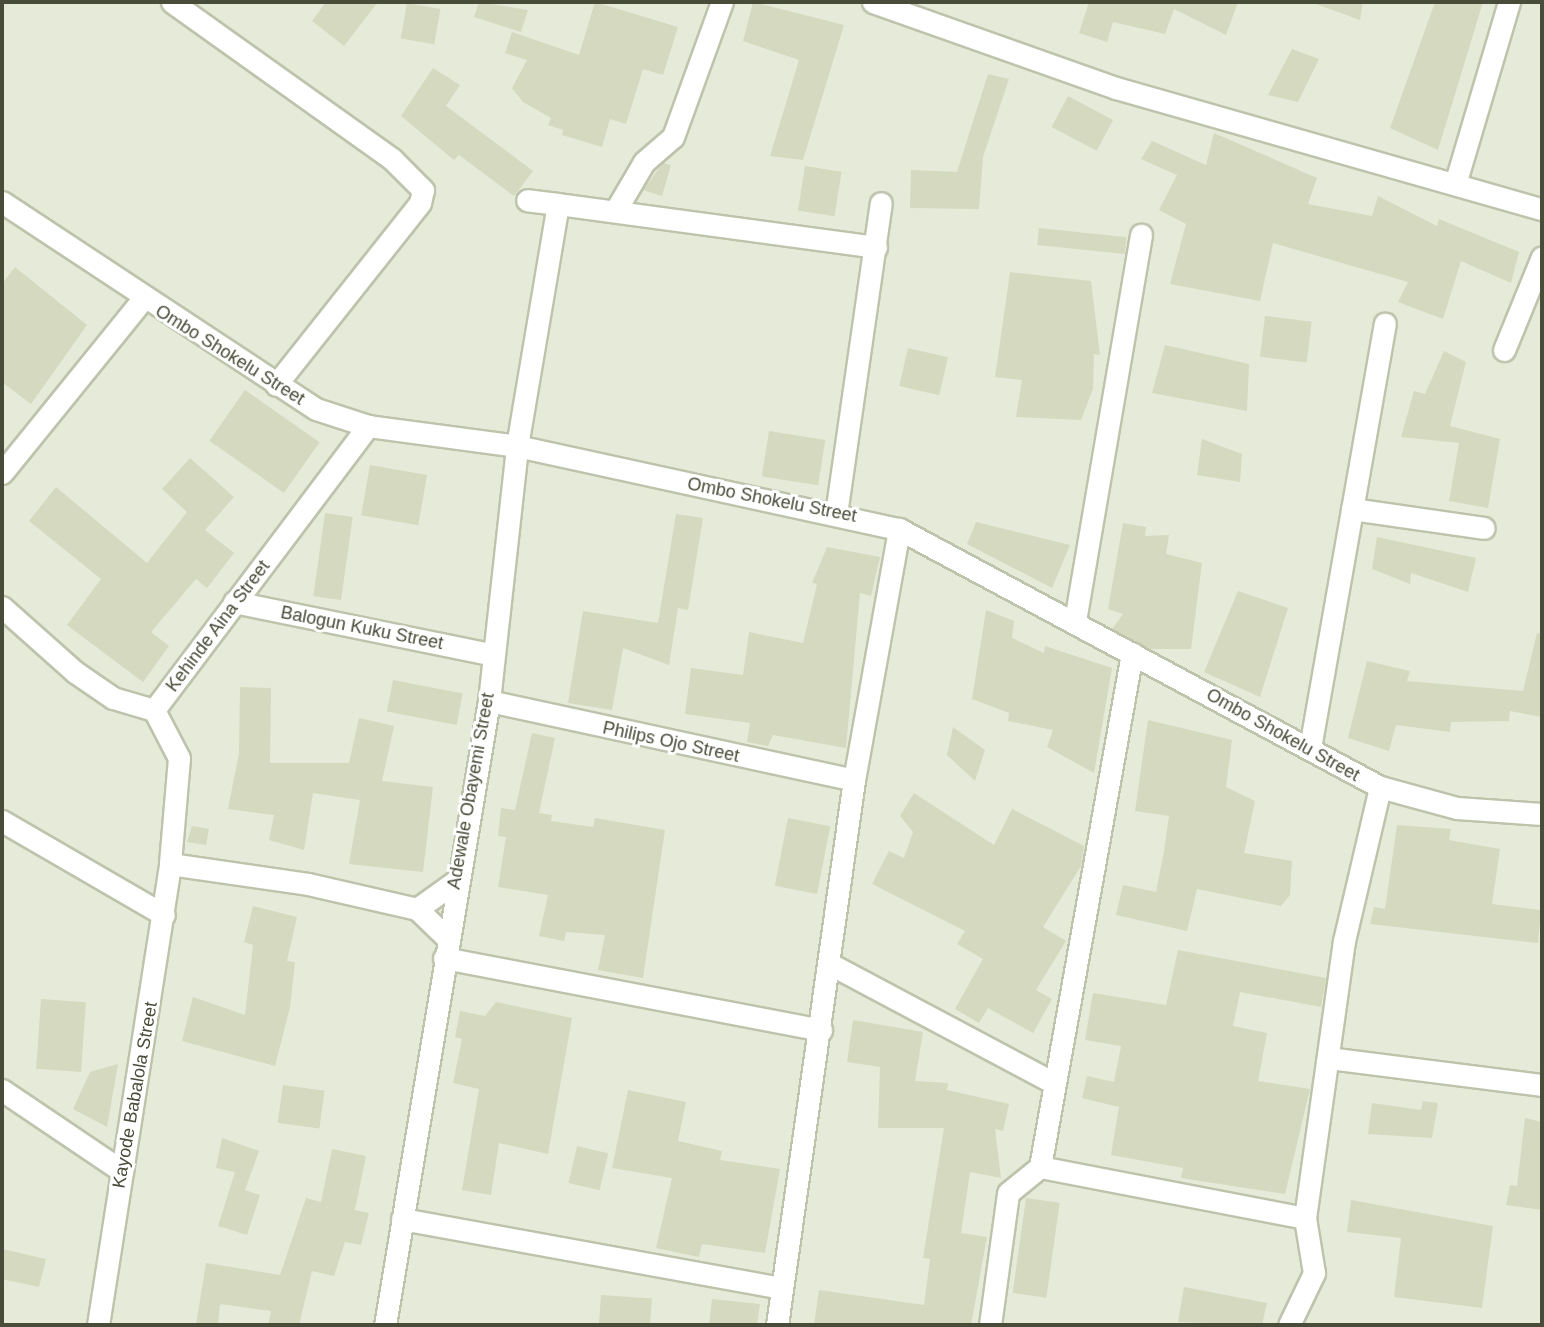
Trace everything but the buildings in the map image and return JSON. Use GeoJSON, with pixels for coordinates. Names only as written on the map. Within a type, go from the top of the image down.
{"type":"FeatureCollection","features":[{"type":"Feature","properties":{"kind":"street"},"geometry":{"type":"LineString","coordinates":[[172,2],[392,159],[423,190],[420,203],[276,384]]}},
{"type":"Feature","properties":{"kind":"street"},"geometry":{"type":"LineString","coordinates":[[617,208],[644,162],[673,137],[722,2]]}},
{"type":"Feature","properties":{"kind":"street"},"geometry":{"type":"LineString","coordinates":[[873,2],[901,6],[1116,88],[1456,181],[1542,209]]}},
{"type":"Feature","properties":{"kind":"street"},"geometry":{"type":"LineString","coordinates":[[1456,181],[1509,2]]}},
{"type":"Feature","properties":{"kind":"street"},"geometry":{"type":"LineString","coordinates":[[527,200],[617,208],[876,247]]}},
{"type":"Feature","properties":{"kind":"street","name":"Ombo Shokelu Street"},"geometry":{"type":"LineString","coordinates":[[2,201],[142,300],[316,409],[368,426],[517,446],[899,529],[1380,787],[1457,808],[1542,814]]}},
{"type":"Feature","properties":{"kind":"street","name":"Adewale Obayemi Street"},"geometry":{"type":"LineString","coordinates":[[385,1325],[446,937],[489,701],[490,654],[517,446],[558,204]]}},
{"type":"Feature","properties":{"kind":"street"},"geometry":{"type":"LineString","coordinates":[[836,514],[881,204]]}},
{"type":"Feature","properties":{"kind":"street"},"geometry":{"type":"LineString","coordinates":[[1074,621],[1141,235]]}},
{"type":"Feature","properties":{"kind":"street"},"geometry":{"type":"LineString","coordinates":[[1504,350],[1542,257]]}},
{"type":"Feature","properties":{"kind":"street"},"geometry":{"type":"LineString","coordinates":[[2,473],[142,300]]}},
{"type":"Feature","properties":{"kind":"street"},"geometry":{"type":"LineString","coordinates":[[1311,748],[1385,324]]}},
{"type":"Feature","properties":{"kind":"street","name":"Kehinde Aina Street"},"geometry":{"type":"LineString","coordinates":[[2,607],[75,672],[113,698],[153,710],[368,426]]}},
{"type":"Feature","properties":{"kind":"street"},"geometry":{"type":"LineString","coordinates":[[1352,509],[1484,528]]}},
{"type":"Feature","properties":{"kind":"street"},"geometry":{"type":"LineString","coordinates":[[777,1325],[821,1030],[854,780],[899,529]]}},
{"type":"Feature","properties":{"kind":"street","name":"Balogun Kuku Street"},"geometry":{"type":"LineString","coordinates":[[234,602],[490,654]]}},
{"type":"Feature","properties":{"kind":"street"},"geometry":{"type":"LineString","coordinates":[[990,1325],[1008,1193],[1040,1167],[1052,1082],[1132,653]]}},
{"type":"Feature","properties":{"kind":"street","name":"Philips Ojo Street"},"geometry":{"type":"LineString","coordinates":[[489,701],[854,780]]}},
{"type":"Feature","properties":{"kind":"street","name":"Kayode Babalola Street"},"geometry":{"type":"LineString","coordinates":[[98,1325],[170,864],[179,758],[153,710]]}},
{"type":"Feature","properties":{"kind":"street"},"geometry":{"type":"LineString","coordinates":[[1289,1325],[1314,1273],[1306,1218],[1344,942],[1380,787]]}},
{"type":"Feature","properties":{"kind":"street"},"geometry":{"type":"LineString","coordinates":[[2,821],[164,915]]}},
{"type":"Feature","properties":{"kind":"street"},"geometry":{"type":"LineString","coordinates":[[170,864],[308,884],[418,909],[446,937]]}},
{"type":"Feature","properties":{"kind":"street"},"geometry":{"type":"LineString","coordinates":[[418,909],[456,881]]}},
{"type":"Feature","properties":{"kind":"street"},"geometry":{"type":"LineString","coordinates":[[444,958],[821,1030]]}},
{"type":"Feature","properties":{"kind":"street"},"geometry":{"type":"LineString","coordinates":[[830,964],[1052,1082]]}},
{"type":"Feature","properties":{"kind":"street"},"geometry":{"type":"LineString","coordinates":[[1328,1058],[1542,1085]]}},
{"type":"Feature","properties":{"kind":"street"},"geometry":{"type":"LineString","coordinates":[[2,1090],[122,1171]]}},
{"type":"Feature","properties":{"kind":"street"},"geometry":{"type":"LineString","coordinates":[[1040,1167],[1306,1218]]}},
{"type":"Feature","properties":{"kind":"street"},"geometry":{"type":"LineString","coordinates":[[402,1219],[781,1289]]}},
{"type":"Feature","properties":{"kind":"shaded area"},"geometry":{"type":"Polygon","coordinates":[[[2,2],[1542,2],[1542,1325],[2,1325],[2,2]]]}}]}
